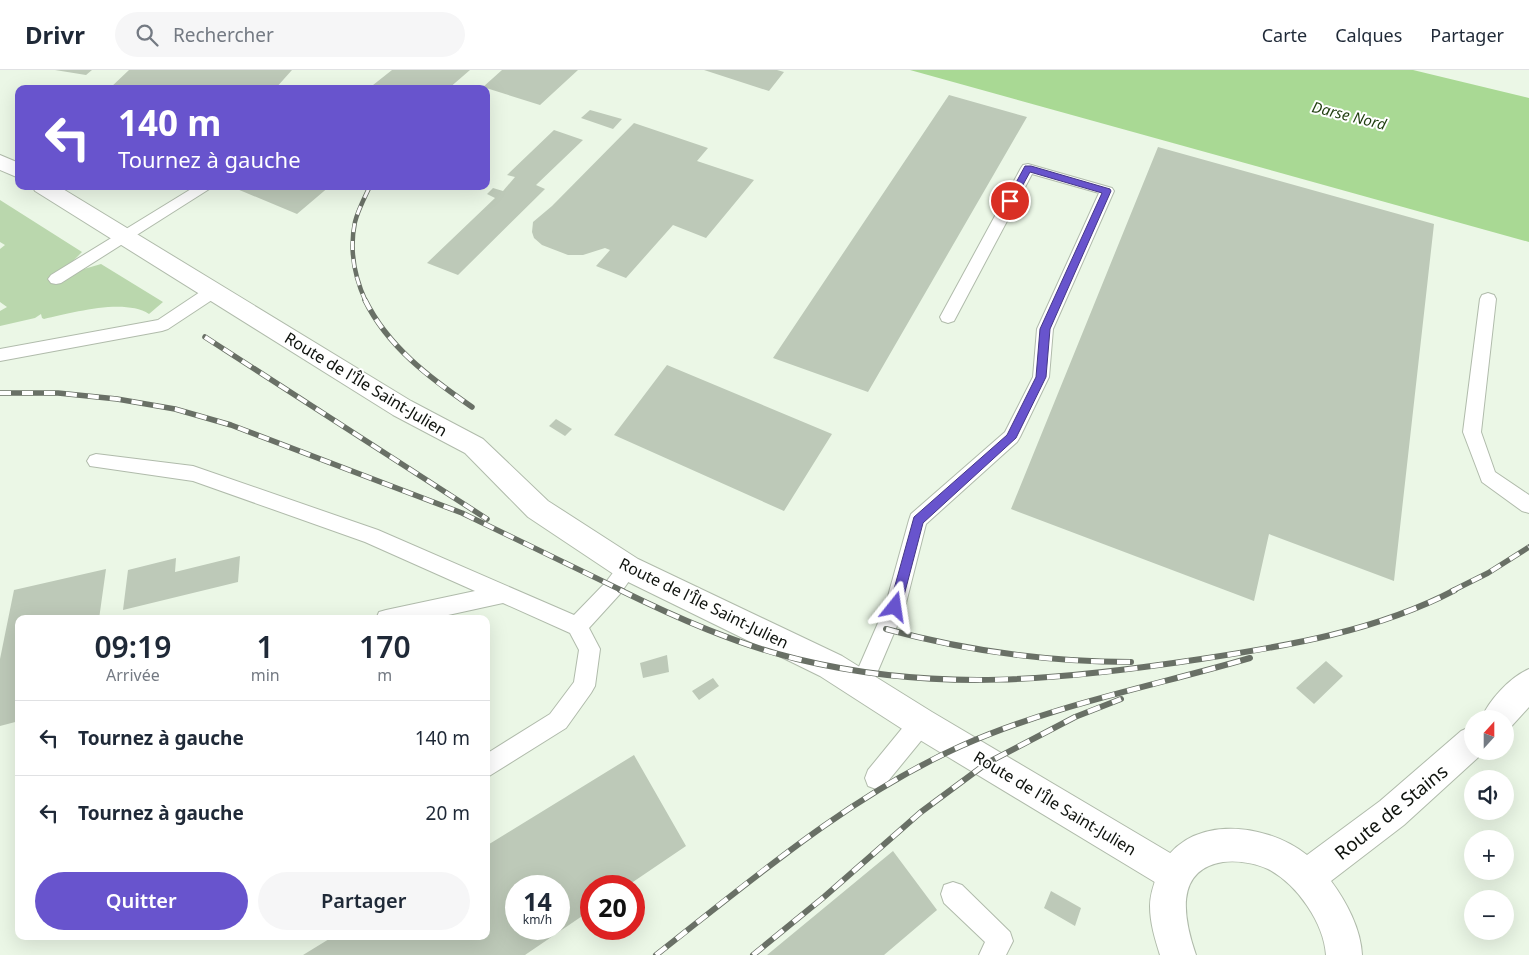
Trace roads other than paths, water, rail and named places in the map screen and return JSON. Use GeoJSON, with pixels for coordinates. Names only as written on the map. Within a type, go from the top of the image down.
{"type":"FeatureCollection","features":[{"type":"Feature","properties":{"kind":"street"},"geometry":{"type":"LineString","coordinates":[[0,161],[15,170]]}},
{"type":"Feature","properties":{"kind":"street","name":"Route de l'Île Saint-Julien"},"geometry":{"type":"LineString","coordinates":[[49,190],[402,408],[474,446],[538,508],[628,568],[831,666],[921,723],[1175,875]]}},
{"type":"Feature","properties":{"kind":"street"},"geometry":{"type":"LineString","coordinates":[[1505,710],[1529,684]]}},
{"type":"Feature","properties":{"kind":"street","name":"Route de Stains"},"geometry":{"type":"LineString","coordinates":[[1306,878],[1360,839],[1441,773],[1464,750]]}},
{"type":"Feature","properties":{"kind":"street"},"geometry":{"type":"LineString","coordinates":[[1178,955],[1169,927],[1168,899],[1175,875],[1189,858],[1208,846],[1232,843],[1257,847],[1282,858],[1306,878],[1324,900],[1337,925],[1344,955]]}},
{"type":"Feature","properties":{"kind":"lane"},"geometry":{"type":"LineString","coordinates":[[862,685],[895,607],[918,520],[1011,438],[1041,377],[1045,329],[1107,191],[1028,168],[948,317]]}},
{"type":"Feature","properties":{"kind":"lane"},"geometry":{"type":"LineString","coordinates":[[56,280],[200,190]]}},
{"type":"Feature","properties":{"kind":"lane"},"geometry":{"type":"LineString","coordinates":[[0,355],[162,325],[212,292]]}},
{"type":"Feature","properties":{"kind":"lane"},"geometry":{"type":"LineString","coordinates":[[1488,299],[1472,432],[1488,476],[1529,505]]}},
{"type":"Feature","properties":{"kind":"lane"},"geometry":{"type":"LineString","coordinates":[[96,461],[193,474],[371,536],[577,626],[590,649],[584,686],[558,720],[490,764]]}},
{"type":"Feature","properties":{"kind":"lane"},"geometry":{"type":"LineString","coordinates":[[577,626],[613,588],[628,568]]}},
{"type":"Feature","properties":{"kind":"lane"},"geometry":{"type":"LineString","coordinates":[[405,615],[503,594]]}},
{"type":"Feature","properties":{"kind":"lane"},"geometry":{"type":"LineString","coordinates":[[876,778],[921,723]]}},
{"type":"Feature","properties":{"kind":"lane"},"geometry":{"type":"LineString","coordinates":[[953,894],[1000,941],[990,955]]}},
{"type":"Feature","properties":{"kind":"water","name":"Darse Nord"},"geometry":{"type":"Polygon","coordinates":[[[910,70],[1413,70],[1529,98],[1529,242],[910,70]]]}},
{"type":"Feature","properties":{"kind":"railway"},"geometry":{"type":"LineString","coordinates":[[366,302],[358,282],[352,243],[356,217],[368,190]]}},
{"type":"Feature","properties":{"kind":"railway"},"geometry":{"type":"LineString","coordinates":[[366,302],[374,317],[411,360],[472,407]]}},
{"type":"Feature","properties":{"kind":"railway"},"geometry":{"type":"LineString","coordinates":[[205,337],[487,519]]}},
{"type":"Feature","properties":{"kind":"railway"},"geometry":{"type":"LineString","coordinates":[[0,393],[58,393],[117,399],[175,409],[231,425],[462,513],[623,591]]}},
{"type":"Feature","properties":{"kind":"railway"},"geometry":{"type":"LineString","coordinates":[[1452,591],[1488,573],[1529,547]]}},
{"type":"Feature","properties":{"kind":"railway"},"geometry":{"type":"LineString","coordinates":[[620,590],[707,629],[752,646],[797,659],[849,670],[900,676],[999,680],[1098,673],[1233,654],[1299,642],[1331,635],[1394,616],[1455,590]]}},
{"type":"Feature","properties":{"kind":"railway"},"geometry":{"type":"LineString","coordinates":[[886,629],[916,637],[1007,654],[1069,660],[1131,662]]}},
{"type":"Feature","properties":{"kind":"railway"},"geometry":{"type":"LineString","coordinates":[[656,955],[802,841],[879,789],[919,767],[961,746],[1031,719],[1104,697],[1250,658]]}},
{"type":"Feature","properties":{"kind":"railway"},"geometry":{"type":"LineString","coordinates":[[753,955],[824,897],[921,812],[987,763],[1075,717],[1121,699]]}}]}
